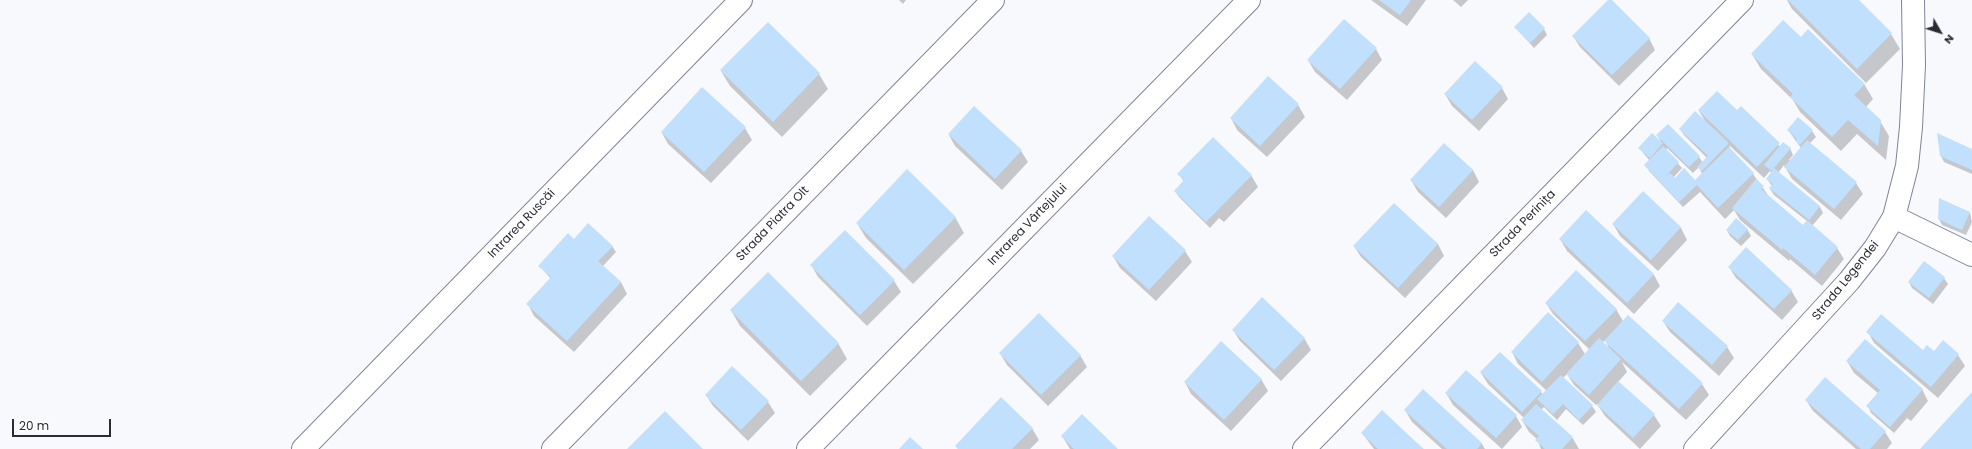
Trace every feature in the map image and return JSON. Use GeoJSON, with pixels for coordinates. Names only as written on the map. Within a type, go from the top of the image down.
{"type":"FeatureCollection","features":[{"type":"Feature","properties":{"kind":"street","name":"Intrarea Ruscăi"},"geometry":{"type":"LineString","coordinates":[[303,449],[741,0]]}},
{"type":"Feature","properties":{"kind":"street","name":"Strada Piatra Olt"},"geometry":{"type":"LineString","coordinates":[[553,449],[993,0]]}},
{"type":"Feature","properties":{"kind":"street","name":"Intrarea Vârtejului"},"geometry":{"type":"LineString","coordinates":[[808,449],[1249,0]]}},
{"type":"Feature","properties":{"kind":"street","name":"Strada Perinița"},"geometry":{"type":"LineString","coordinates":[[1304,449],[1742,0]]}},
{"type":"Feature","properties":{"kind":"street","name":"Strada Legendei"},"geometry":{"type":"LineString","coordinates":[[1695,449],[1849,282],[1875,248],[1894,217],[1907,166],[1911,127],[1914,65],[1913,0]]}},
{"type":"Feature","properties":{"kind":"street"},"geometry":{"type":"LineString","coordinates":[[1894,217],[1972,255]]}},
{"type":"Feature","properties":{"kind":"building"},"geometry":{"type":"Polygon","coordinates":[[[1379,0],[1411,0],[1400,15],[1379,0]]]}},
{"type":"Feature","properties":{"kind":"building"},"geometry":{"type":"Polygon","coordinates":[[[1608,0],[1612,0],[1650,38],[1612,75],[1572,36],[1608,0]]]}},
{"type":"Feature","properties":{"kind":"building"},"geometry":{"type":"Polygon","coordinates":[[[1788,0],[1859,0],[1892,33],[1857,69],[1788,0]]]}},
{"type":"Feature","properties":{"kind":"building"},"geometry":{"type":"Polygon","coordinates":[[[1529,12],[1545,28],[1530,43],[1514,27],[1529,12]]]}},
{"type":"Feature","properties":{"kind":"building"},"geometry":{"type":"Polygon","coordinates":[[[1344,19],[1377,48],[1340,89],[1307,60],[1344,19]]]}},
{"type":"Feature","properties":{"kind":"building"},"geometry":{"type":"Polygon","coordinates":[[[1783,20],[1801,37],[1808,29],[1865,84],[1854,95],[1881,120],[1878,146],[1848,120],[1832,137],[1790,97],[1793,94],[1751,54],[1783,20]]]}},
{"type":"Feature","properties":{"kind":"building"},"geometry":{"type":"Polygon","coordinates":[[[768,22],[820,73],[773,122],[720,70],[768,22]]]}},
{"type":"Feature","properties":{"kind":"building"},"geometry":{"type":"Polygon","coordinates":[[[1475,61],[1503,87],[1472,120],[1444,94],[1475,61]]]}},
{"type":"Feature","properties":{"kind":"building"},"geometry":{"type":"Polygon","coordinates":[[[1268,76],[1299,104],[1260,146],[1230,118],[1268,76]]]}},
{"type":"Feature","properties":{"kind":"building"},"geometry":{"type":"Polygon","coordinates":[[[702,87],[746,127],[704,172],[661,132],[702,87]]]}},
{"type":"Feature","properties":{"kind":"building"},"geometry":{"type":"Polygon","coordinates":[[[1717,91],[1737,110],[1741,106],[1780,143],[1757,167],[1698,110],[1717,91]]]}},
{"type":"Feature","properties":{"kind":"building"},"geometry":{"type":"Polygon","coordinates":[[[974,106],[1022,150],[995,179],[948,134],[974,106]]]}},
{"type":"Feature","properties":{"kind":"building"},"geometry":{"type":"Polygon","coordinates":[[[1695,111],[1729,143],[1702,171],[1697,167],[1708,156],[1679,129],[1695,111]]]}},
{"type":"Feature","properties":{"kind":"building"},"geometry":{"type":"Polygon","coordinates":[[[1798,117],[1813,130],[1800,145],[1795,141],[1797,139],[1787,130],[1798,117]]]}},
{"type":"Feature","properties":{"kind":"building"},"geometry":{"type":"Polygon","coordinates":[[[1668,124],[1700,156],[1689,167],[1656,135],[1668,124]]]}},
{"type":"Feature","properties":{"kind":"building"},"geometry":{"type":"Polygon","coordinates":[[[1652,133],[1663,143],[1650,158],[1638,148],[1652,133]]]}},
{"type":"Feature","properties":{"kind":"building"},"geometry":{"type":"Polygon","coordinates":[[[1937,133],[1972,149],[1972,170],[1940,156],[1937,133]]]}},
{"type":"Feature","properties":{"kind":"building"},"geometry":{"type":"Polygon","coordinates":[[[1213,137],[1252,175],[1206,222],[1174,191],[1184,180],[1177,174],[1213,137]]]}},
{"type":"Feature","properties":{"kind":"building"},"geometry":{"type":"Polygon","coordinates":[[[1807,140],[1857,182],[1834,209],[1784,167],[1807,140]]]}},
{"type":"Feature","properties":{"kind":"building"},"geometry":{"type":"Polygon","coordinates":[[[1783,142],[1791,148],[1774,168],[1820,206],[1809,220],[1769,188],[1773,184],[1766,179],[1772,171],[1764,165],[1783,142]]]}},
{"type":"Feature","properties":{"kind":"building"},"geometry":{"type":"Polygon","coordinates":[[[1444,143],[1473,170],[1439,207],[1410,180],[1444,143]]]}},
{"type":"Feature","properties":{"kind":"building"},"geometry":{"type":"Polygon","coordinates":[[[1663,146],[1679,162],[1665,177],[1670,173],[1675,178],[1684,168],[1695,180],[1729,147],[1754,173],[1718,208],[1697,185],[1679,202],[1644,165],[1663,146]]]}},
{"type":"Feature","properties":{"kind":"building"},"geometry":{"type":"Polygon","coordinates":[[[907,169],[956,217],[904,270],[856,223],[907,169]]]}},
{"type":"Feature","properties":{"kind":"building"},"geometry":{"type":"Polygon","coordinates":[[[1756,179],[1764,186],[1761,189],[1803,225],[1807,220],[1838,247],[1815,275],[1783,248],[1782,250],[1732,208],[1756,179]]]}},
{"type":"Feature","properties":{"kind":"building"},"geometry":{"type":"Polygon","coordinates":[[[1643,191],[1681,227],[1651,260],[1612,224],[1643,191]]]}},
{"type":"Feature","properties":{"kind":"building"},"geometry":{"type":"Polygon","coordinates":[[[1939,198],[1970,212],[1962,230],[1938,219],[1939,198]]]}},
{"type":"Feature","properties":{"kind":"building"},"geometry":{"type":"Polygon","coordinates":[[[1394,203],[1438,244],[1398,288],[1353,246],[1394,203]]]}},
{"type":"Feature","properties":{"kind":"building"},"geometry":{"type":"Polygon","coordinates":[[[1586,210],[1654,274],[1627,303],[1559,239],[1586,210]]]}},
{"type":"Feature","properties":{"kind":"building"},"geometry":{"type":"Polygon","coordinates":[[[1149,216],[1186,250],[1149,290],[1112,256],[1149,216]]]}},
{"type":"Feature","properties":{"kind":"building"},"geometry":{"type":"Polygon","coordinates":[[[1736,218],[1748,229],[1738,240],[1726,230],[1736,218]]]}},
{"type":"Feature","properties":{"kind":"building"},"geometry":{"type":"Polygon","coordinates":[[[588,223],[613,246],[598,261],[621,282],[567,341],[526,304],[551,277],[538,266],[568,233],[574,239],[588,223]]]}},
{"type":"Feature","properties":{"kind":"building"},"geometry":{"type":"Polygon","coordinates":[[[845,230],[895,280],[860,315],[810,265],[845,230]]]}},
{"type":"Feature","properties":{"kind":"building"},"geometry":{"type":"Polygon","coordinates":[[[1746,247],[1792,290],[1774,309],[1728,267],[1746,247]]]}},
{"type":"Feature","properties":{"kind":"building"},"geometry":{"type":"Polygon","coordinates":[[[1924,261],[1945,277],[1929,298],[1908,282],[1924,261]]]}},
{"type":"Feature","properties":{"kind":"building"},"geometry":{"type":"Polygon","coordinates":[[[1576,270],[1617,309],[1585,341],[1545,303],[1576,270]]]}},
{"type":"Feature","properties":{"kind":"building"},"geometry":{"type":"Polygon","coordinates":[[[768,272],[839,343],[801,381],[730,310],[768,272]]]}},
{"type":"Feature","properties":{"kind":"building"},"geometry":{"type":"Polygon","coordinates":[[[1262,297],[1305,338],[1274,370],[1232,330],[1262,297]]]}},
{"type":"Feature","properties":{"kind":"building"},"geometry":{"type":"Polygon","coordinates":[[[1678,302],[1728,346],[1712,365],[1662,321],[1678,302]]]}},
{"type":"Feature","properties":{"kind":"building"},"geometry":{"type":"Polygon","coordinates":[[[1548,312],[1579,342],[1542,382],[1511,352],[1548,312]]]}},
{"type":"Feature","properties":{"kind":"building"},"geometry":{"type":"Polygon","coordinates":[[[1039,313],[1081,355],[1041,395],[999,353],[1039,313]]]}},
{"type":"Feature","properties":{"kind":"building"},"geometry":{"type":"Polygon","coordinates":[[[1881,314],[1923,350],[1927,345],[1934,351],[1943,340],[1959,354],[1931,387],[1866,332],[1881,314]]]}},
{"type":"Feature","properties":{"kind":"building"},"geometry":{"type":"Polygon","coordinates":[[[1628,315],[1703,383],[1679,409],[1604,341],[1628,315]]]}},
{"type":"Feature","properties":{"kind":"building"},"geometry":{"type":"Polygon","coordinates":[[[1599,338],[1621,359],[1589,395],[1566,374],[1599,338]]]}},
{"type":"Feature","properties":{"kind":"building"},"geometry":{"type":"Polygon","coordinates":[[[1865,339],[1923,389],[1890,427],[1866,406],[1880,390],[1846,361],[1865,339]]]}},
{"type":"Feature","properties":{"kind":"building"},"geometry":{"type":"Polygon","coordinates":[[[1221,341],[1262,379],[1224,420],[1184,382],[1221,341]]]}},
{"type":"Feature","properties":{"kind":"building"},"geometry":{"type":"Polygon","coordinates":[[[1500,352],[1542,391],[1522,412],[1480,372],[1500,352]]]}},
{"type":"Feature","properties":{"kind":"building"},"geometry":{"type":"Polygon","coordinates":[[[732,366],[769,401],[741,430],[705,395],[732,366]]]}},
{"type":"Feature","properties":{"kind":"building"},"geometry":{"type":"Polygon","coordinates":[[[1466,370],[1517,415],[1496,438],[1445,393],[1466,370]]]}},
{"type":"Feature","properties":{"kind":"building"},"geometry":{"type":"Polygon","coordinates":[[[1561,375],[1593,405],[1579,420],[1563,404],[1553,414],[1537,399],[1561,375]]]}},
{"type":"Feature","properties":{"kind":"building"},"geometry":{"type":"Polygon","coordinates":[[[1825,377],[1886,431],[1870,449],[1861,449],[1805,400],[1825,377]]]}},
{"type":"Feature","properties":{"kind":"building"},"geometry":{"type":"Polygon","coordinates":[[[1618,381],[1655,414],[1633,438],[1597,405],[1618,381]]]}},
{"type":"Feature","properties":{"kind":"building"},"geometry":{"type":"Polygon","coordinates":[[[1423,389],[1482,443],[1477,449],[1447,449],[1404,410],[1423,389]]]}},
{"type":"Feature","properties":{"kind":"building"},"geometry":{"type":"Polygon","coordinates":[[[1972,392],[1972,449],[1920,449],[1972,392]]]}},
{"type":"Feature","properties":{"kind":"building"},"geometry":{"type":"Polygon","coordinates":[[[1001,397],[1033,428],[1012,449],[958,449],[955,446],[1001,397]]]}},
{"type":"Feature","properties":{"kind":"building"},"geometry":{"type":"Polygon","coordinates":[[[1536,404],[1573,437],[1562,449],[1545,449],[1535,440],[1539,436],[1521,420],[1536,404]]]}},
{"type":"Feature","properties":{"kind":"building"},"geometry":{"type":"Polygon","coordinates":[[[1382,410],[1424,449],[1378,449],[1361,433],[1382,410]]]}},
{"type":"Feature","properties":{"kind":"building"},"geometry":{"type":"Polygon","coordinates":[[[665,411],[703,449],[627,449],[665,411]]]}},
{"type":"Feature","properties":{"kind":"building"},"geometry":{"type":"Polygon","coordinates":[[[1082,414],[1118,449],[1074,449],[1061,436],[1082,414]]]}},
{"type":"Feature","properties":{"kind":"building"},"geometry":{"type":"Polygon","coordinates":[[[910,437],[923,449],[899,449],[910,437]]]}}]}
